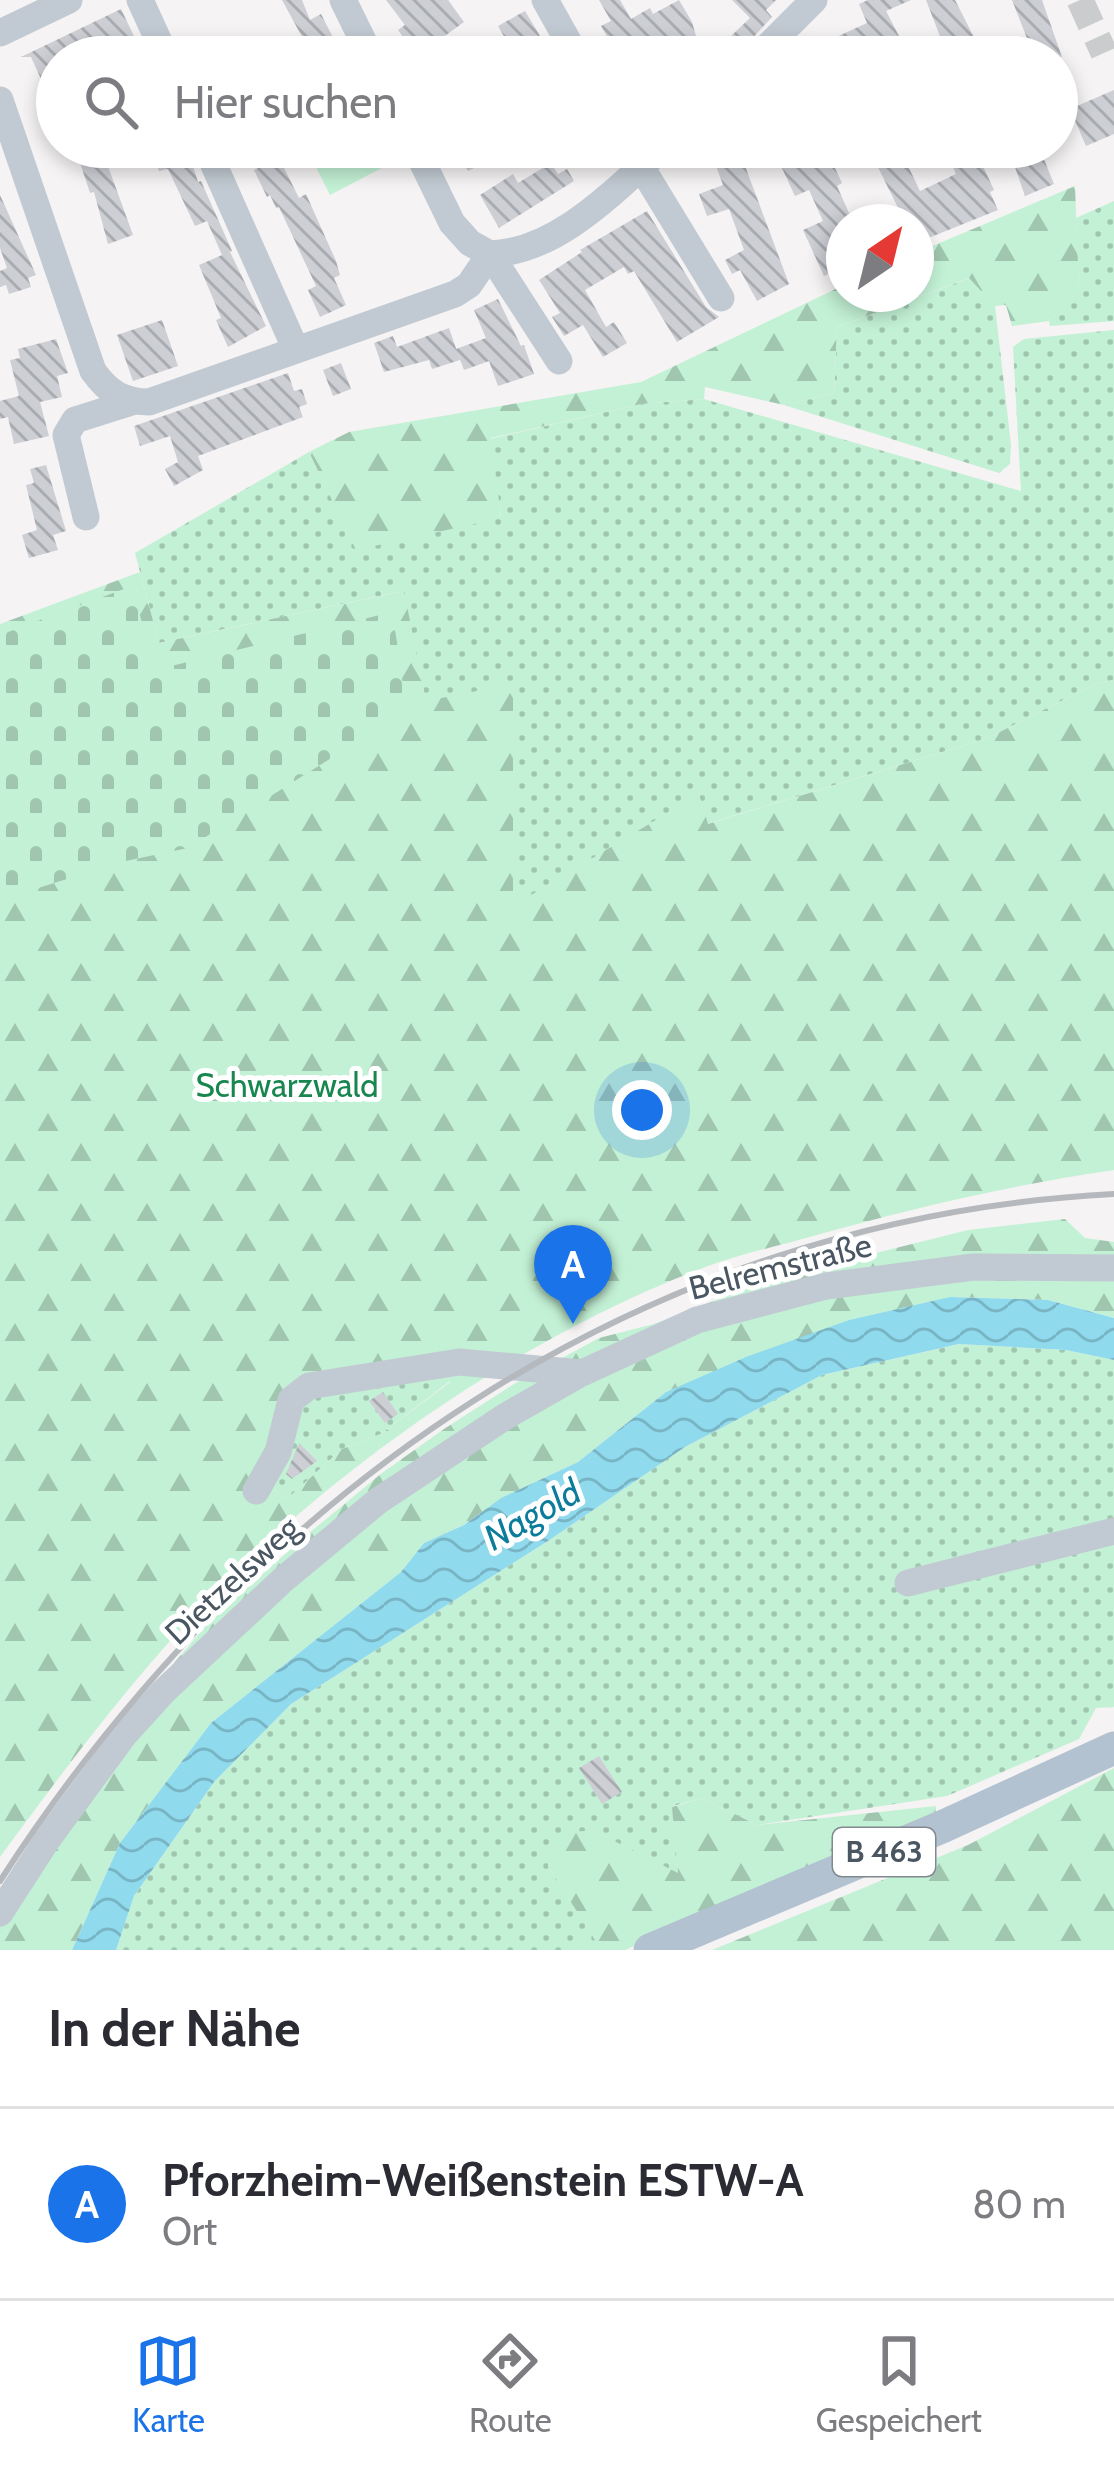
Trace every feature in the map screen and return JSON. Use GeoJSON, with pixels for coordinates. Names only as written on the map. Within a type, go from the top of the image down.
{"type":"FeatureCollection","features":[{"type":"Feature","properties":{"kind":"main road","name":"B 463"},"geometry":{"type":"LineString","coordinates":[[650,1950],[927,1834],[1114,1748]]}},
{"type":"Feature","properties":{"kind":"street"},"geometry":{"type":"LineString","coordinates":[[0,33],[69,0]]}},
{"type":"Feature","properties":{"kind":"street"},"geometry":{"type":"LineString","coordinates":[[140,0],[156,36]]}},
{"type":"Feature","properties":{"kind":"street"},"geometry":{"type":"LineString","coordinates":[[344,0],[361,36]]}},
{"type":"Feature","properties":{"kind":"street"},"geometry":{"type":"LineString","coordinates":[[544,0],[565,36]]}},
{"type":"Feature","properties":{"kind":"street"},"geometry":{"type":"LineString","coordinates":[[779,36],[814,0]]}},
{"type":"Feature","properties":{"kind":"street"},"geometry":{"type":"LineString","coordinates":[[0,100],[93,371],[104,386],[132,402]]}},
{"type":"Feature","properties":{"kind":"street"},"geometry":{"type":"LineString","coordinates":[[215,168],[296,350]]}},
{"type":"Feature","properties":{"kind":"street"},"geometry":{"type":"LineString","coordinates":[[425,168],[452,224],[470,243],[490,254],[559,361]]}},
{"type":"Feature","properties":{"kind":"street"},"geometry":{"type":"LineString","coordinates":[[490,254],[536,246],[622,168]]}},
{"type":"Feature","properties":{"kind":"street"},"geometry":{"type":"LineString","coordinates":[[641,168],[721,298]]}},
{"type":"Feature","properties":{"kind":"street"},"geometry":{"type":"LineString","coordinates":[[86,517],[66,435],[75,420],[132,402],[149,402],[455,294],[469,285],[490,254]]}},
{"type":"Feature","properties":{"kind":"street","name":"Belremstraße"},"geometry":{"type":"LineString","coordinates":[[256,1491],[278,1452],[291,1400],[309,1386],[459,1362],[582,1373],[698,1320],[826,1286],[986,1266],[1114,1268]]}},
{"type":"Feature","properties":{"kind":"street","name":"Dietzelsweg"},"geometry":{"type":"LineString","coordinates":[[0,1913],[124,1735],[285,1578],[377,1501],[506,1416],[582,1373]]}},
{"type":"Feature","properties":{"kind":"street"},"geometry":{"type":"LineString","coordinates":[[908,1583],[1114,1531]]}},
{"type":"Feature","properties":{"kind":"green space"},"geometry":{"type":"Polygon","coordinates":[[[316,168],[382,168],[330,195],[316,168]]]}},
{"type":"Feature","properties":{"kind":"green space"},"geometry":{"type":"Polygon","coordinates":[[[1075,186],[1079,290],[1049,321],[1012,326],[1006,305],[995,306],[969,278],[934,291],[934,245],[1075,186]]]}},
{"type":"Feature","properties":{"kind":"green space"},"geometry":{"type":"Polygon","coordinates":[[[1114,201],[1114,321],[1050,326],[1049,321],[1079,290],[1076,218],[1114,201]]]}},
{"type":"Feature","properties":{"kind":"green space"},"geometry":{"type":"Polygon","coordinates":[[[970,278],[995,306],[1011,445],[1010,464],[999,473],[784,405],[834,393],[837,327],[878,312],[934,312],[934,291],[970,278]]]}},
{"type":"Feature","properties":{"kind":"green space"},"geometry":{"type":"Polygon","coordinates":[[[826,294],[826,312],[877,312],[837,327],[834,393],[784,405],[705,387],[704,399],[641,404],[491,438],[501,518],[356,550],[309,452],[349,432],[641,382],[826,294]]]}},
{"type":"Feature","properties":{"kind":"green space"},"geometry":{"type":"Polygon","coordinates":[[[1114,330],[1114,680],[1097,683],[988,738],[707,824],[698,795],[512,907],[426,702],[403,591],[159,643],[135,553],[309,452],[356,549],[501,517],[490,439],[641,404],[704,399],[1021,491],[1013,347],[1024,339],[1114,330]]]}},
{"type":"Feature","properties":{"kind":"green space","name":"Schwarzwald"},"geometry":{"type":"Polygon","coordinates":[[[140,572],[159,643],[404,591],[426,701],[513,684],[513,906],[699,794],[708,824],[988,738],[1097,683],[1114,680],[1114,1170],[925,1207],[721,1262],[639,1295],[501,1367],[370,1456],[252,1556],[146,1669],[0,1857],[0,624],[140,572]],[[440,1358],[314,1375],[257,1479],[287,1499],[342,1449],[381,1434],[450,1382],[440,1358]]]}},
{"type":"Feature","properties":{"kind":"green space"},"geometry":{"type":"Polygon","coordinates":[[[132,586],[155,670],[392,612],[403,713],[188,848],[121,862],[0,900],[0,635],[132,586]]]}},
{"type":"Feature","properties":{"kind":"green space"},"geometry":{"type":"Polygon","coordinates":[[[1065,1219],[1085,1238],[1114,1242],[1114,1318],[1048,1300],[951,1297],[849,1320],[666,1392],[578,1462],[501,1498],[464,1525],[424,1543],[401,1572],[211,1723],[120,1843],[72,1950],[0,1950],[0,1891],[90,1761],[210,1621],[382,1473],[444,1429],[599,1338],[654,1324],[768,1280],[968,1230],[1065,1219]]]}},
{"type":"Feature","properties":{"kind":"green space"},"geometry":{"type":"Polygon","coordinates":[[[960,1344],[1066,1350],[1114,1360],[1114,1707],[1096,1708],[1079,1739],[947,1796],[757,1825],[702,1798],[673,1806],[678,1874],[592,1830],[548,1866],[596,1941],[576,1950],[116,1950],[134,1896],[214,1782],[291,1704],[548,1541],[685,1447],[822,1375],[960,1344]]]}},
{"type":"Feature","properties":{"kind":"green space"},"geometry":{"type":"Polygon","coordinates":[[[440,1358],[450,1381],[381,1434],[342,1449],[287,1499],[257,1479],[283,1400],[440,1358]]]}},
{"type":"Feature","properties":{"kind":"green space"},"geometry":{"type":"Polygon","coordinates":[[[1114,1768],[1114,1950],[712,1950],[968,1845],[1114,1768]]]}},
{"type":"Feature","properties":{"kind":"green space"},"geometry":{"type":"Polygon","coordinates":[[[702,1798],[757,1825],[936,1806],[935,1816],[625,1950],[576,1950],[595,1940],[548,1866],[550,1835],[592,1830],[678,1873],[672,1807],[702,1798]]]}},
{"type":"Feature","properties":{"kind":"water","name":"Nagold"},"geometry":{"type":"Polygon","coordinates":[[[950,1297],[1048,1300],[1114,1318],[1114,1360],[1066,1350],[959,1344],[822,1375],[685,1447],[548,1541],[291,1704],[214,1782],[134,1896],[116,1950],[72,1950],[120,1843],[211,1723],[401,1572],[424,1543],[464,1525],[501,1498],[578,1462],[666,1392],[849,1320],[950,1297]]]}},
{"type":"Feature","properties":{"kind":"building"},"geometry":{"type":"Polygon","coordinates":[[[282,0],[302,0],[310,20],[321,14],[332,36],[302,36],[282,0]]]}},
{"type":"Feature","properties":{"kind":"building"},"geometry":{"type":"Polygon","coordinates":[[[386,0],[448,0],[464,22],[445,36],[402,36],[398,30],[405,25],[386,0]]]}},
{"type":"Feature","properties":{"kind":"building"},"geometry":{"type":"Polygon","coordinates":[[[599,0],[620,0],[631,19],[679,0],[696,36],[607,36],[601,26],[611,21],[599,0]]]}},
{"type":"Feature","properties":{"kind":"building"},"geometry":{"type":"Polygon","coordinates":[[[732,0],[776,0],[766,10],[772,17],[754,36],[731,36],[750,18],[732,0]]]}},
{"type":"Feature","properties":{"kind":"building"},"geometry":{"type":"Polygon","coordinates":[[[911,0],[886,11],[899,36],[839,36],[867,23],[859,4],[911,0]]]}},
{"type":"Feature","properties":{"kind":"building"},"geometry":{"type":"Polygon","coordinates":[[[926,0],[955,0],[973,36],[940,36],[926,0]]]}},
{"type":"Feature","properties":{"kind":"building"},"geometry":{"type":"Polygon","coordinates":[[[1012,0],[1042,0],[1055,36],[1026,36],[1012,0]]]}},
{"type":"Feature","properties":{"kind":"building"},"geometry":{"type":"Polygon","coordinates":[[[121,9],[134,36],[65,36],[121,9]]]}},
{"type":"Feature","properties":{"kind":"building"},"geometry":{"type":"Polygon","coordinates":[[[525,11],[540,36],[504,36],[498,26],[525,11]]]}},
{"type":"Feature","properties":{"kind":"building"},"geometry":{"type":"Polygon","coordinates":[[[1114,90],[1114,134],[1086,146],[1078,128],[1078,106],[1114,90]]]}},
{"type":"Feature","properties":{"kind":"building"},"geometry":{"type":"Polygon","coordinates":[[[82,168],[109,168],[133,235],[108,244],[94,192],[90,193],[82,168]]]}},
{"type":"Feature","properties":{"kind":"building"},"geometry":{"type":"Polygon","coordinates":[[[158,168],[194,168],[232,251],[225,254],[230,252],[266,326],[228,347],[199,265],[222,255],[207,221],[195,226],[168,169],[158,168]]]}},
{"type":"Feature","properties":{"kind":"building"},"geometry":{"type":"Polygon","coordinates":[[[284,168],[299,198],[306,194],[336,261],[340,275],[334,278],[346,305],[320,317],[308,290],[316,286],[279,207],[267,197],[254,170],[284,168]]]}},
{"type":"Feature","properties":{"kind":"building"},"geometry":{"type":"Polygon","coordinates":[[[543,168],[554,168],[558,174],[567,169],[574,181],[499,228],[480,195],[513,174],[518,183],[543,168]]]}},
{"type":"Feature","properties":{"kind":"building"},"geometry":{"type":"Polygon","coordinates":[[[717,168],[746,168],[789,284],[757,301],[740,270],[732,274],[725,260],[744,250],[729,209],[707,216],[699,194],[723,185],[717,168]]]}},
{"type":"Feature","properties":{"kind":"building"},"geometry":{"type":"Polygon","coordinates":[[[782,168],[835,168],[842,183],[837,186],[845,204],[826,204],[824,276],[803,230],[823,221],[809,190],[795,196],[782,168]]]}},
{"type":"Feature","properties":{"kind":"building"},"geometry":{"type":"Polygon","coordinates":[[[878,168],[909,168],[920,191],[956,174],[953,168],[984,168],[998,210],[934,236],[934,204],[896,204],[878,168]]]}},
{"type":"Feature","properties":{"kind":"building"},"geometry":{"type":"Polygon","coordinates":[[[1015,168],[1048,168],[1054,184],[1025,196],[1015,168]]]}},
{"type":"Feature","properties":{"kind":"building"},"geometry":{"type":"Polygon","coordinates":[[[0,195],[36,275],[28,278],[31,287],[9,294],[6,285],[0,287],[0,271],[7,268],[0,248],[0,195]]]}},
{"type":"Feature","properties":{"kind":"building"},"geometry":{"type":"Polygon","coordinates":[[[647,211],[706,307],[719,317],[677,342],[634,271],[628,274],[624,267],[585,290],[606,327],[614,322],[627,343],[603,357],[583,325],[564,336],[552,317],[560,313],[539,280],[647,211]]]}},
{"type":"Feature","properties":{"kind":"building"},"geometry":{"type":"Polygon","coordinates":[[[498,299],[534,374],[498,386],[489,361],[464,370],[456,349],[486,338],[474,310],[498,299]]]}},
{"type":"Feature","properties":{"kind":"building"},"geometry":{"type":"Polygon","coordinates":[[[162,320],[178,366],[133,381],[117,335],[162,320]]]}},
{"type":"Feature","properties":{"kind":"building"},"geometry":{"type":"Polygon","coordinates":[[[449,328],[460,360],[432,369],[429,360],[384,372],[374,343],[393,336],[397,347],[449,328]]]}},
{"type":"Feature","properties":{"kind":"building"},"geometry":{"type":"Polygon","coordinates":[[[56,339],[68,373],[57,376],[62,397],[40,402],[49,436],[14,444],[8,417],[0,419],[0,401],[19,396],[10,360],[20,358],[18,349],[56,339]]]}},
{"type":"Feature","properties":{"kind":"building"},"geometry":{"type":"Polygon","coordinates":[[[341,363],[351,389],[333,396],[323,370],[341,363]]]}},
{"type":"Feature","properties":{"kind":"building"},"geometry":{"type":"Polygon","coordinates":[[[288,373],[294,391],[302,389],[307,404],[299,407],[303,417],[198,456],[203,470],[174,486],[165,469],[178,462],[170,436],[140,446],[134,426],[288,373]]]}},
{"type":"Feature","properties":{"kind":"building"},"geometry":{"type":"Polygon","coordinates":[[[46,465],[66,531],[53,535],[58,550],[29,558],[22,535],[37,530],[26,485],[34,483],[30,469],[46,465]]]}},
{"type":"Feature","properties":{"kind":"building"},"geometry":{"type":"Polygon","coordinates":[[[383,1392],[398,1414],[385,1423],[369,1401],[383,1392]]]}},
{"type":"Feature","properties":{"kind":"building"},"geometry":{"type":"Polygon","coordinates":[[[299,1443],[317,1461],[292,1479],[286,1474],[299,1443]]]}},
{"type":"Feature","properties":{"kind":"building"},"geometry":{"type":"Polygon","coordinates":[[[599,1756],[622,1792],[602,1804],[579,1768],[599,1756]]]}},
{"type":"Feature","properties":{"kind":"tunnel"},"geometry":{"type":"LineString","coordinates":[[1080,0],[1104,53]]}},
{"type":"Feature","properties":{"kind":"railway"},"geometry":{"type":"LineString","coordinates":[[0,1881],[101,1740],[214,1612],[339,1499],[474,1400],[621,1319],[776,1257],[941,1214],[1114,1194]]}},
{"type":"Feature","properties":{"kind":"place","name":"Pforzheim-Weißenstein ESTW-A"},"geometry":{"type":"Point","coordinates":[573,1324]}}]}
